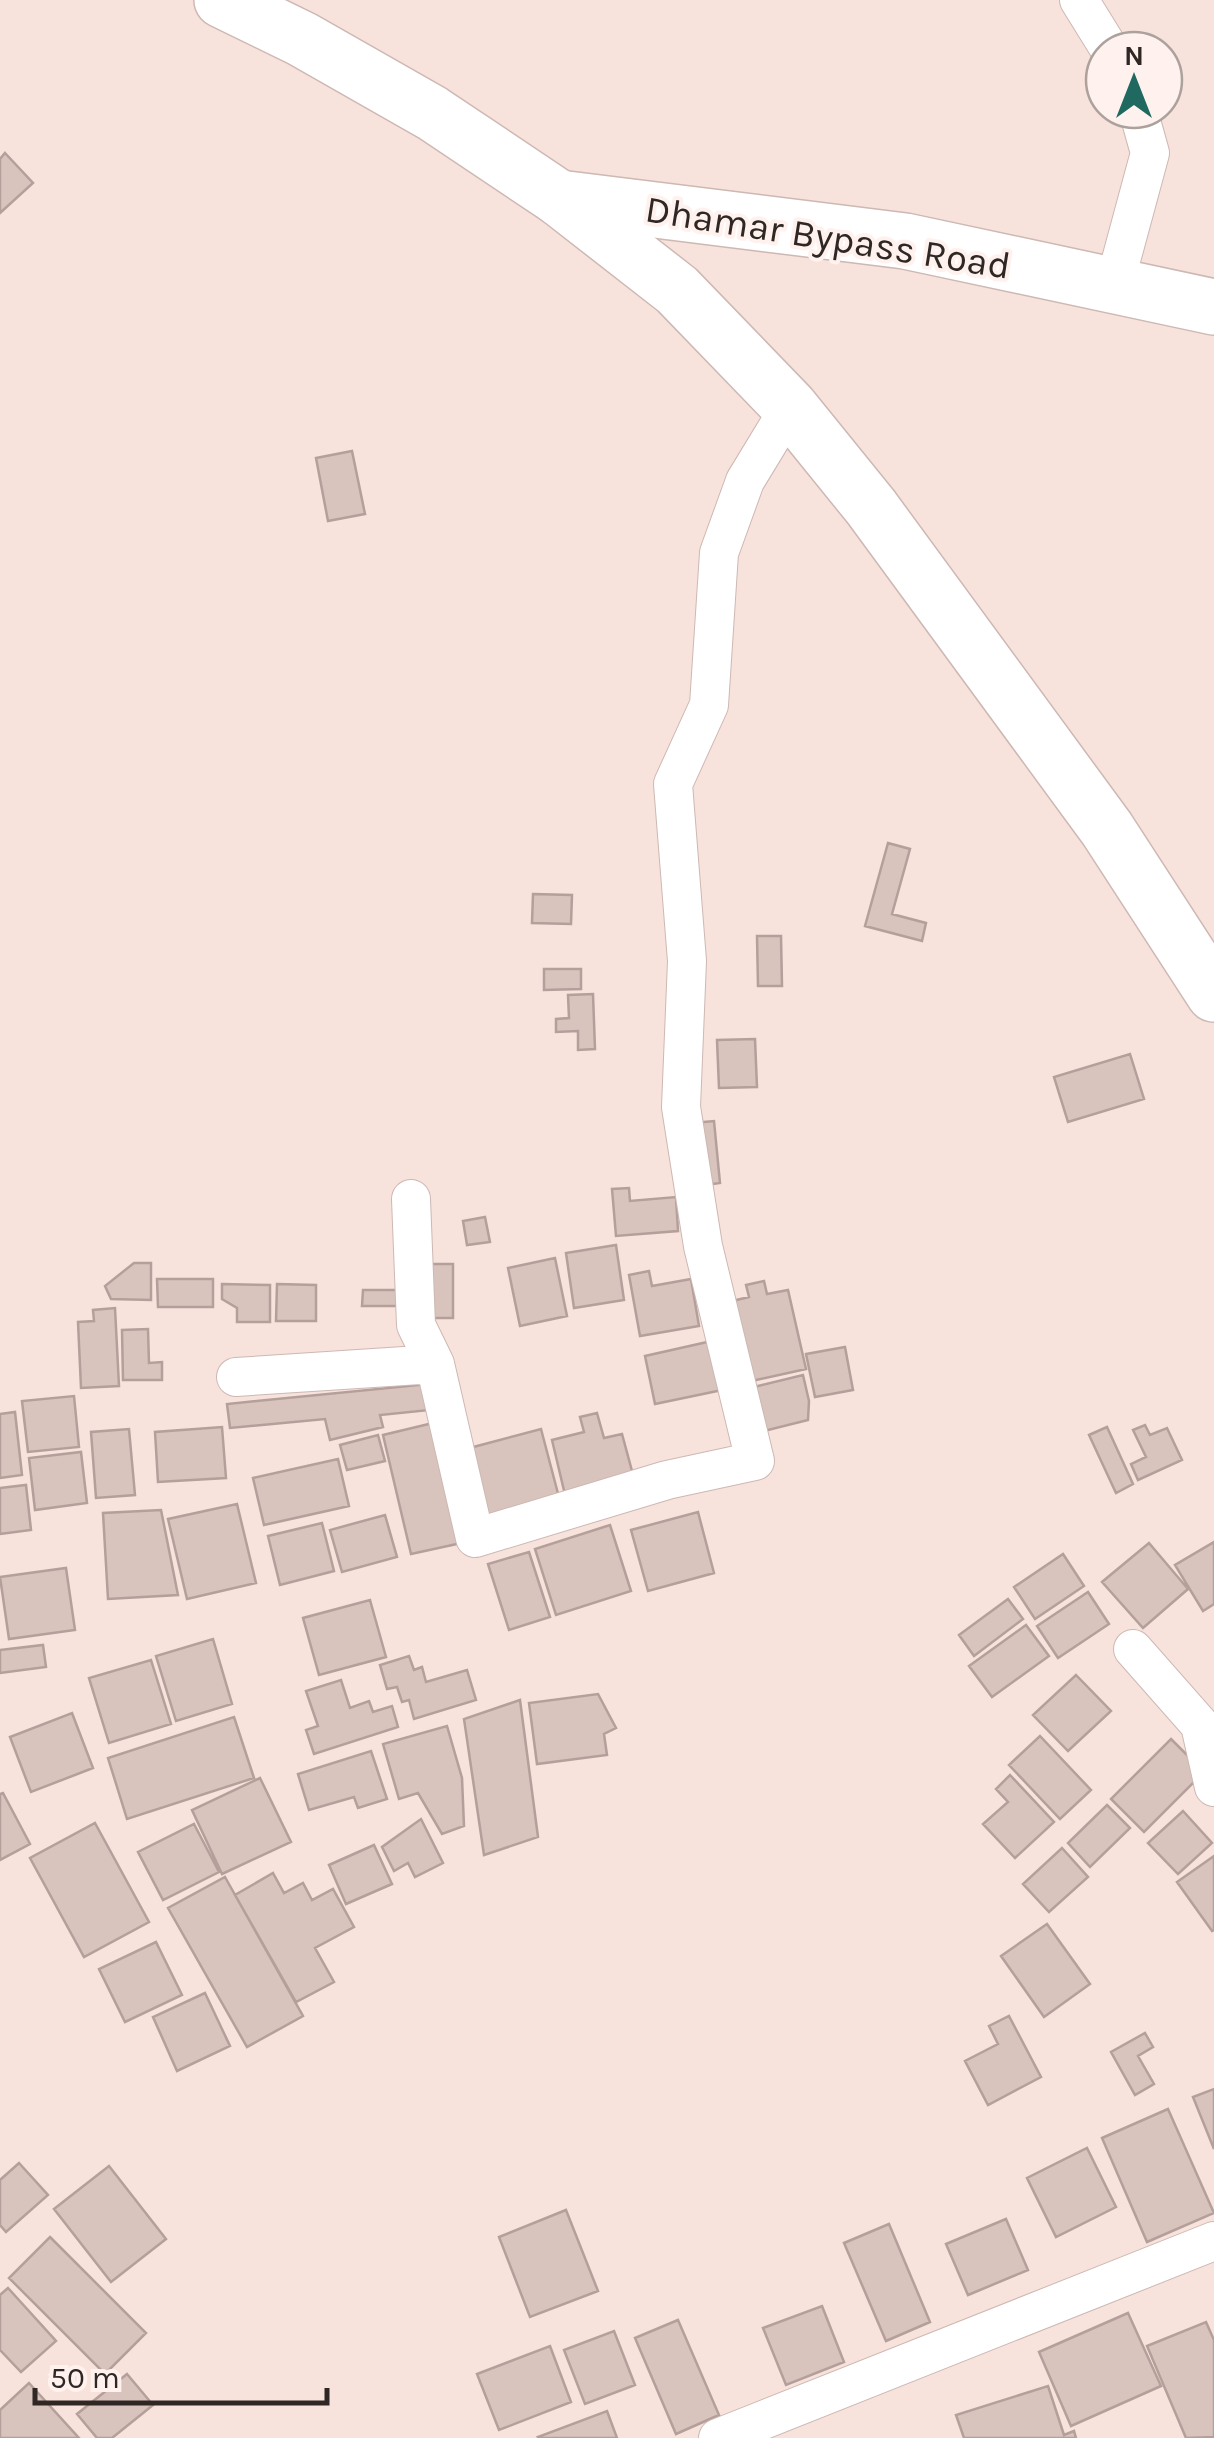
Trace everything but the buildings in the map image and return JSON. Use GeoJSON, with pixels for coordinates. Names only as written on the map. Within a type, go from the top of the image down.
{"type":"FeatureCollection","features":[{"type":"Feature","properties":{"kind":"main road"},"geometry":{"type":"LineString","coordinates":[[222,0],[302,39],[432,113],[559,198],[677,290],[790,407],[871,507],[1107,828],[1214,994]]}},
{"type":"Feature","properties":{"kind":"main road","name":"Dhamar Bypass Road"},"geometry":{"type":"LineString","coordinates":[[559,198],[904,241],[1214,307]]}},
{"type":"Feature","properties":{"kind":"street"},"geometry":{"type":"LineString","coordinates":[[1079,0],[1098,30]]}},
{"type":"Feature","properties":{"kind":"street"},"geometry":{"type":"LineString","coordinates":[[1114,286],[1150,154],[1143,130]]}},
{"type":"Feature","properties":{"kind":"street"},"geometry":{"type":"LineString","coordinates":[[411,1199],[416,1325],[435,1364],[475,1538],[667,1480],[755,1461],[703,1246],[681,1107],[687,961],[673,784],[709,705],[719,553],[745,481],[790,407]]}},
{"type":"Feature","properties":{"kind":"street"},"geometry":{"type":"LineString","coordinates":[[236,1376],[435,1364]]}},
{"type":"Feature","properties":{"kind":"street"},"geometry":{"type":"LineString","coordinates":[[1134,1649],[1207,1720],[1214,1786]]}},
{"type":"Feature","properties":{"kind":"street"},"geometry":{"type":"LineString","coordinates":[[718,2438],[1214,2240]]}}]}
